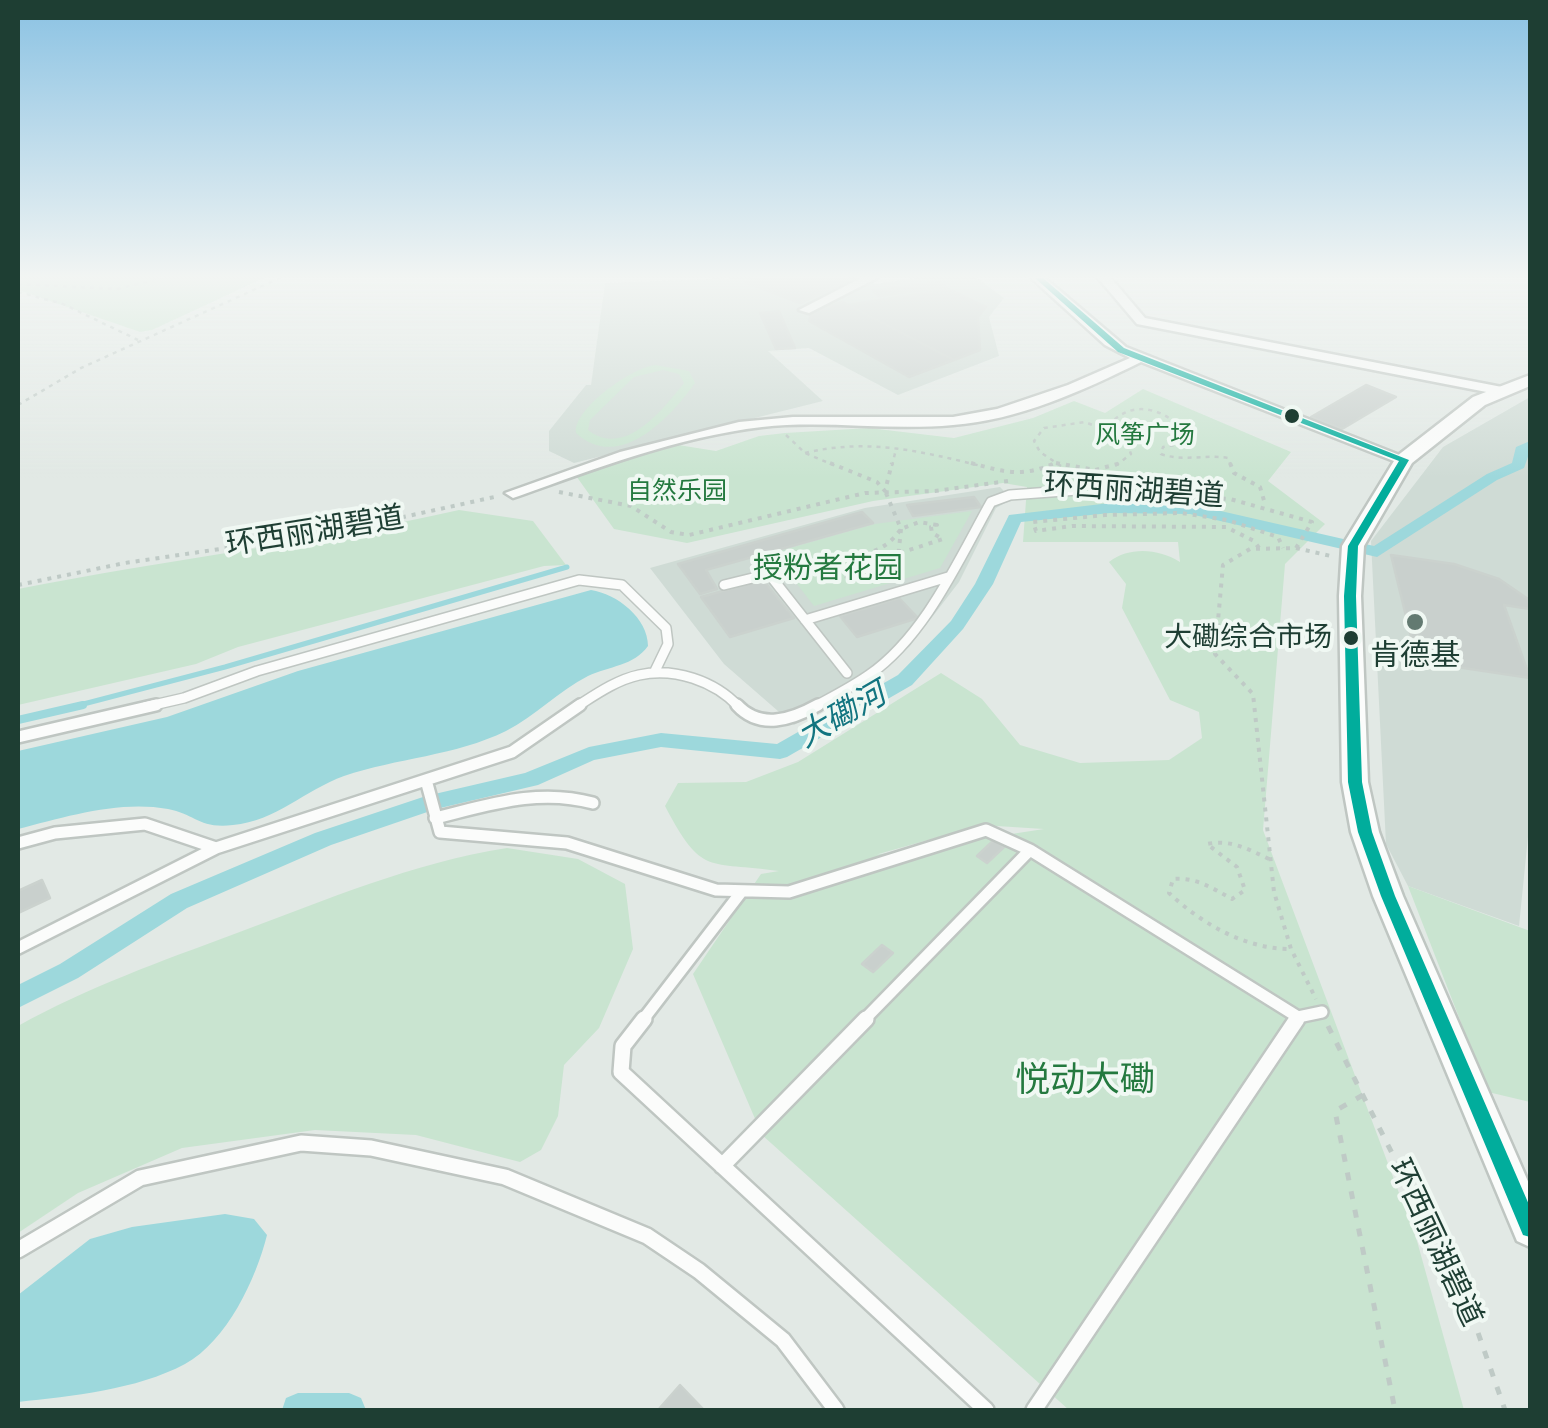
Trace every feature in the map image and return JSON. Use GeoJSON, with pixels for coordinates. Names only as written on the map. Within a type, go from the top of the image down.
{"type":"FeatureCollection","features":[{"type":"Feature","properties":{"kind":"street"},"geometry":{"type":"LineString","coordinates":[[1114,345],[1404,460]]}},
{"type":"Feature","properties":{"kind":"street"},"geometry":{"type":"LineString","coordinates":[[1263,345],[1502,391]]}},
{"type":"Feature","properties":{"kind":"street"},"geometry":{"type":"LineString","coordinates":[[513,493],[674,441],[741,426],[974,418],[1080,385],[1140,358]]}},
{"type":"Feature","properties":{"kind":"street"},"geometry":{"type":"LineString","coordinates":[[1530,380],[1502,391],[1449,422],[1404,460],[1360,533],[1352,560],[1355,782],[1365,832],[1388,896],[1530,1228]]}},
{"type":"Feature","properties":{"kind":"lane"},"geometry":{"type":"LineString","coordinates":[[18,948],[216,848],[512,752],[568,711],[618,682],[654,673],[691,677],[726,693],[748,717],[759,721],[798,717],[871,674],[889,658],[919,624],[990,502],[1010,496],[1078,490]]}},
{"type":"Feature","properties":{"kind":"lane"},"geometry":{"type":"LineString","coordinates":[[724,586],[769,574],[847,673]]}},
{"type":"Feature","properties":{"kind":"lane"},"geometry":{"type":"LineString","coordinates":[[805,620],[949,577]]}},
{"type":"Feature","properties":{"kind":"lane"},"geometry":{"type":"LineString","coordinates":[[18,737],[184,698],[257,671],[579,580],[622,585],[666,628],[668,644],[654,673]]}},
{"type":"Feature","properties":{"kind":"lane"},"geometry":{"type":"LineString","coordinates":[[426,780],[440,832],[566,843],[716,890],[790,892],[986,830],[1030,850],[1298,1017],[1322,1012]]}},
{"type":"Feature","properties":{"kind":"lane"},"geometry":{"type":"LineString","coordinates":[[435,818],[544,793],[570,795],[593,803]]}},
{"type":"Feature","properties":{"kind":"lane"},"geometry":{"type":"LineString","coordinates":[[18,842],[145,824],[216,848]]}},
{"type":"Feature","properties":{"kind":"lane"},"geometry":{"type":"LineString","coordinates":[[722,1166],[1030,850]]}},
{"type":"Feature","properties":{"kind":"lane"},"geometry":{"type":"LineString","coordinates":[[742,891],[623,1046],[620,1072],[986,1410]]}},
{"type":"Feature","properties":{"kind":"lane"},"geometry":{"type":"LineString","coordinates":[[1034,1410],[1298,1017]]}},
{"type":"Feature","properties":{"kind":"lane"},"geometry":{"type":"LineString","coordinates":[[18,1250],[140,1178],[301,1143],[371,1148],[506,1177],[646,1236],[699,1272],[782,1340],[836,1410]]}},
{"type":"Feature","properties":{"kind":"path"},"geometry":{"type":"LineString","coordinates":[[18,405],[82,368],[134,345]]}},
{"type":"Feature","properties":{"kind":"path"},"geometry":{"type":"LineString","coordinates":[[1122,435],[1085,422],[1044,428],[1034,441],[1044,456],[1055,463],[1086,470],[1116,466],[1131,454],[1131,446],[1114,420],[1128,410],[1150,409],[1170,416],[1191,438],[1186,444],[1163,447],[1162,454],[1184,460],[1208,455],[1228,458],[1234,472],[1260,487],[1265,505]]}},
{"type":"Feature","properties":{"kind":"path"},"geometry":{"type":"LineString","coordinates":[[778,422],[793,445],[878,482],[902,529],[897,568],[876,579],[844,579],[835,570],[848,558],[887,548],[902,529],[919,522],[932,522],[937,525],[932,527],[932,533],[944,537],[923,548],[900,553]]}},
{"type":"Feature","properties":{"kind":"path"},"geometry":{"type":"LineString","coordinates":[[805,452],[829,447],[896,449],[943,454],[1018,474],[1032,474],[1055,463]]}},
{"type":"Feature","properties":{"kind":"path"},"geometry":{"type":"LineString","coordinates":[[885,492],[896,449]]}},
{"type":"Feature","properties":{"kind":"path","name":"环西丽湖碧道"},"geometry":{"type":"LineString","coordinates":[[549,492],[632,506],[671,532],[690,535],[885,492],[935,491],[1001,480],[1016,482],[1018,474]]}},
{"type":"Feature","properties":{"kind":"path","name":"环西丽湖碧道"},"geometry":{"type":"LineString","coordinates":[[1078,490],[1194,492],[1265,505],[1312,522],[1296,548]]}},
{"type":"Feature","properties":{"kind":"path","name":"环西丽湖碧道"},"geometry":{"type":"LineString","coordinates":[[18,584],[125,562],[335,532],[513,493]]}},
{"type":"Feature","properties":{"kind":"path"},"geometry":{"type":"LineString","coordinates":[[1283,548],[1278,537],[1226,520],[1196,516],[1073,517],[1033,522],[1036,531],[1072,526],[1226,527],[1254,542],[1259,549],[1296,548],[1352,560]]}},
{"type":"Feature","properties":{"kind":"path","name":"环西丽湖碧道"},"geometry":{"type":"LineString","coordinates":[[1259,549],[1250,549],[1223,565],[1216,654],[1252,694],[1274,892],[1292,949],[1468,1304],[1505,1410]]}},
{"type":"Feature","properties":{"kind":"path"},"geometry":{"type":"LineString","coordinates":[[1270,859],[1231,842],[1210,842],[1207,844],[1212,850],[1236,864],[1246,881],[1245,890],[1232,899],[1200,881],[1180,877],[1172,880],[1169,893],[1209,924],[1252,942],[1292,949]]}},
{"type":"Feature","properties":{"kind":"path"},"geometry":{"type":"LineString","coordinates":[[1363,1095],[1335,1111],[1396,1410]]}},
{"type":"Feature","properties":{"kind":"shaded area"},"geometry":{"type":"Polygon","coordinates":[[[597,345],[996,345],[999,356],[898,395],[809,348],[768,351],[823,401],[574,463],[549,451],[549,431],[586,385],[591,385],[597,345]]]}},
{"type":"Feature","properties":{"kind":"shaded area"},"geometry":{"type":"Polygon","coordinates":[[[1530,397],[1530,817],[1519,926],[1408,886],[1386,844],[1371,541],[1443,447],[1530,397]]]}},
{"type":"Feature","properties":{"kind":"shaded area"},"geometry":{"type":"Polygon","coordinates":[[[1000,487],[1012,499],[996,508],[959,582],[910,646],[879,675],[794,725],[724,664],[650,568],[865,508],[1000,487]]]}},
{"type":"Feature","properties":{"kind":"green space"},"geometry":{"type":"Polygon","coordinates":[[[655,365],[689,371],[695,383],[658,424],[626,444],[592,444],[576,433],[578,423],[593,402],[645,368],[655,365]],[[663,370],[634,377],[590,420],[588,430],[616,439],[642,427],[684,383],[679,374],[663,370]]]}},
{"type":"Feature","properties":{"kind":"green space","name":"悦动大磡"},"geometry":{"type":"Polygon","coordinates":[[[1143,389],[1291,452],[1268,481],[1325,524],[1285,564],[1263,830],[1417,1241],[1464,1410],[1069,1410],[762,1135],[693,974],[761,874],[779,871],[721,865],[699,855],[688,845],[665,806],[678,783],[746,782],[798,762],[941,673],[982,699],[1020,745],[1080,763],[1169,760],[1202,738],[1199,712],[1170,700],[1122,608],[1126,584],[1109,562],[1126,553],[1144,551],[1180,562],[1178,542],[1023,542],[1027,487],[1003,483],[873,501],[687,543],[614,529],[574,473],[672,444],[716,451],[759,436],[785,433],[869,428],[954,438],[1033,418],[1074,401],[1105,413],[1143,389]],[[981,825],[876,855],[1044,829],[981,825]]]}},
{"type":"Feature","properties":{"kind":"green space"},"geometry":{"type":"Polygon","coordinates":[[[459,510],[533,521],[566,565],[544,566],[238,647],[196,664],[18,705],[18,589],[459,510]]]}},
{"type":"Feature","properties":{"kind":"green space","name":"授粉者花园"},"geometry":{"type":"Polygon","coordinates":[[[972,511],[940,568],[814,606],[773,553],[875,524],[972,511]]]}},
{"type":"Feature","properties":{"kind":"green space"},"geometry":{"type":"Polygon","coordinates":[[[507,848],[578,859],[625,884],[633,949],[599,1028],[564,1065],[558,1116],[541,1150],[520,1162],[416,1135],[315,1130],[182,1148],[78,1193],[18,1233],[18,1026],[126,975],[336,896],[437,863],[507,848]]]}},
{"type":"Feature","properties":{"kind":"green space"},"geometry":{"type":"Polygon","coordinates":[[[1408,886],[1530,931],[1530,1102],[1488,1092],[1408,886]]]}},
{"type":"Feature","properties":{"kind":"water"},"geometry":{"type":"Polygon","coordinates":[[[591,590],[611,596],[629,609],[643,626],[648,646],[628,662],[577,682],[517,725],[487,739],[344,776],[249,822],[212,825],[168,809],[130,807],[92,811],[18,829],[18,751],[167,717],[298,671],[591,590]]]}},
{"type":"Feature","properties":{"kind":"water"},"geometry":{"type":"Polygon","coordinates":[[[225,1214],[254,1219],[267,1235],[238,1307],[200,1354],[166,1373],[125,1386],[18,1402],[18,1295],[90,1239],[132,1227],[225,1214]]]}},
{"type":"Feature","properties":{"kind":"building"},"geometry":{"type":"Polygon","coordinates":[[[774,345],[794,345],[795,348],[776,349],[774,345]]]}},
{"type":"Feature","properties":{"kind":"building"},"geometry":{"type":"Polygon","coordinates":[[[851,345],[925,345],[954,360],[909,377],[851,345]]]}},
{"type":"Feature","properties":{"kind":"building"},"geometry":{"type":"Polygon","coordinates":[[[924,345],[980,345],[980,350],[954,360],[924,345]]]}},
{"type":"Feature","properties":{"kind":"building"},"geometry":{"type":"Polygon","coordinates":[[[1366,385],[1396,397],[1342,429],[1311,417],[1366,385]]]}},
{"type":"Feature","properties":{"kind":"building"},"geometry":{"type":"Polygon","coordinates":[[[974,497],[981,507],[913,516],[907,505],[974,497]]]}},
{"type":"Feature","properties":{"kind":"building"},"geometry":{"type":"Polygon","coordinates":[[[862,512],[873,523],[706,570],[717,589],[700,594],[678,564],[862,512]]]}},
{"type":"Feature","properties":{"kind":"building","name":"大磡综合市场"},"geometry":{"type":"Polygon","coordinates":[[[1391,555],[1454,564],[1499,579],[1528,599],[1530,609],[1504,605],[1530,678],[1417,661],[1391,555]]]}},
{"type":"Feature","properties":{"kind":"building"},"geometry":{"type":"Polygon","coordinates":[[[763,580],[794,618],[730,637],[701,597],[763,580]]]}},
{"type":"Feature","properties":{"kind":"building"},"geometry":{"type":"Polygon","coordinates":[[[899,598],[918,618],[857,637],[840,616],[899,598]]]}},
{"type":"Feature","properties":{"kind":"building"},"geometry":{"type":"Polygon","coordinates":[[[994,840],[1004,847],[987,863],[977,856],[994,840]]]}},
{"type":"Feature","properties":{"kind":"building"},"geometry":{"type":"Polygon","coordinates":[[[42,880],[50,898],[18,913],[18,891],[42,880]]]}},
{"type":"Feature","properties":{"kind":"building"},"geometry":{"type":"Polygon","coordinates":[[[882,945],[893,953],[873,972],[862,964],[882,945]]]}},
{"type":"Feature","properties":{"kind":"building"},"geometry":{"type":"Polygon","coordinates":[[[680,1385],[704,1410],[658,1410],[680,1385]]]}},
{"type":"Feature","properties":{"kind":"waterway","name":"大磡河"},"geometry":{"type":"LineString","coordinates":[[18,997],[69,971],[179,901],[323,839],[434,802],[530,780],[589,754],[661,740],[780,752],[905,680],[957,625],[984,584],[1015,518],[1110,508],[1190,509],[1377,552],[1492,477],[1519,465],[1521,450],[1530,445]]}},
{"type":"Feature","properties":{"kind":"waterway"},"geometry":{"type":"LineString","coordinates":[[72,707],[225,667],[567,567]]}},
{"type":"Feature","properties":{"kind":"waterway"},"geometry":{"type":"LineString","coordinates":[[18,720],[83,705]]}},
{"type":"Feature","properties":{"kind":"waterway"},"geometry":{"type":"LineString","coordinates":[[298,1410],[349,1410]]}},
{"type":"Feature","properties":{"kind":"transit line"},"geometry":{"type":"LineString","coordinates":[[1115,345],[1404,460]]}},
{"type":"Feature","properties":{"kind":"transit line"},"geometry":{"type":"LineString","coordinates":[[1404,460],[1353,546],[1350,596],[1355,782],[1365,832],[1388,896],[1530,1228]]}},
{"type":"Feature","properties":{"kind":"place","name":"肯德基"},"geometry":{"type":"Point","coordinates":[1415,622]}},
{"type":"Feature","properties":{"kind":"place","name":"大磡综合市场"},"geometry":{"type":"Point","coordinates":[1351,638]}},
{"type":"Feature","properties":{"kind":"park label","name":"风筝广场"},"geometry":{"type":"Point","coordinates":[1145,436]}},
{"type":"Feature","properties":{"kind":"park label","name":"自然乐园"},"geometry":{"type":"Point","coordinates":[677,492]}}]}
